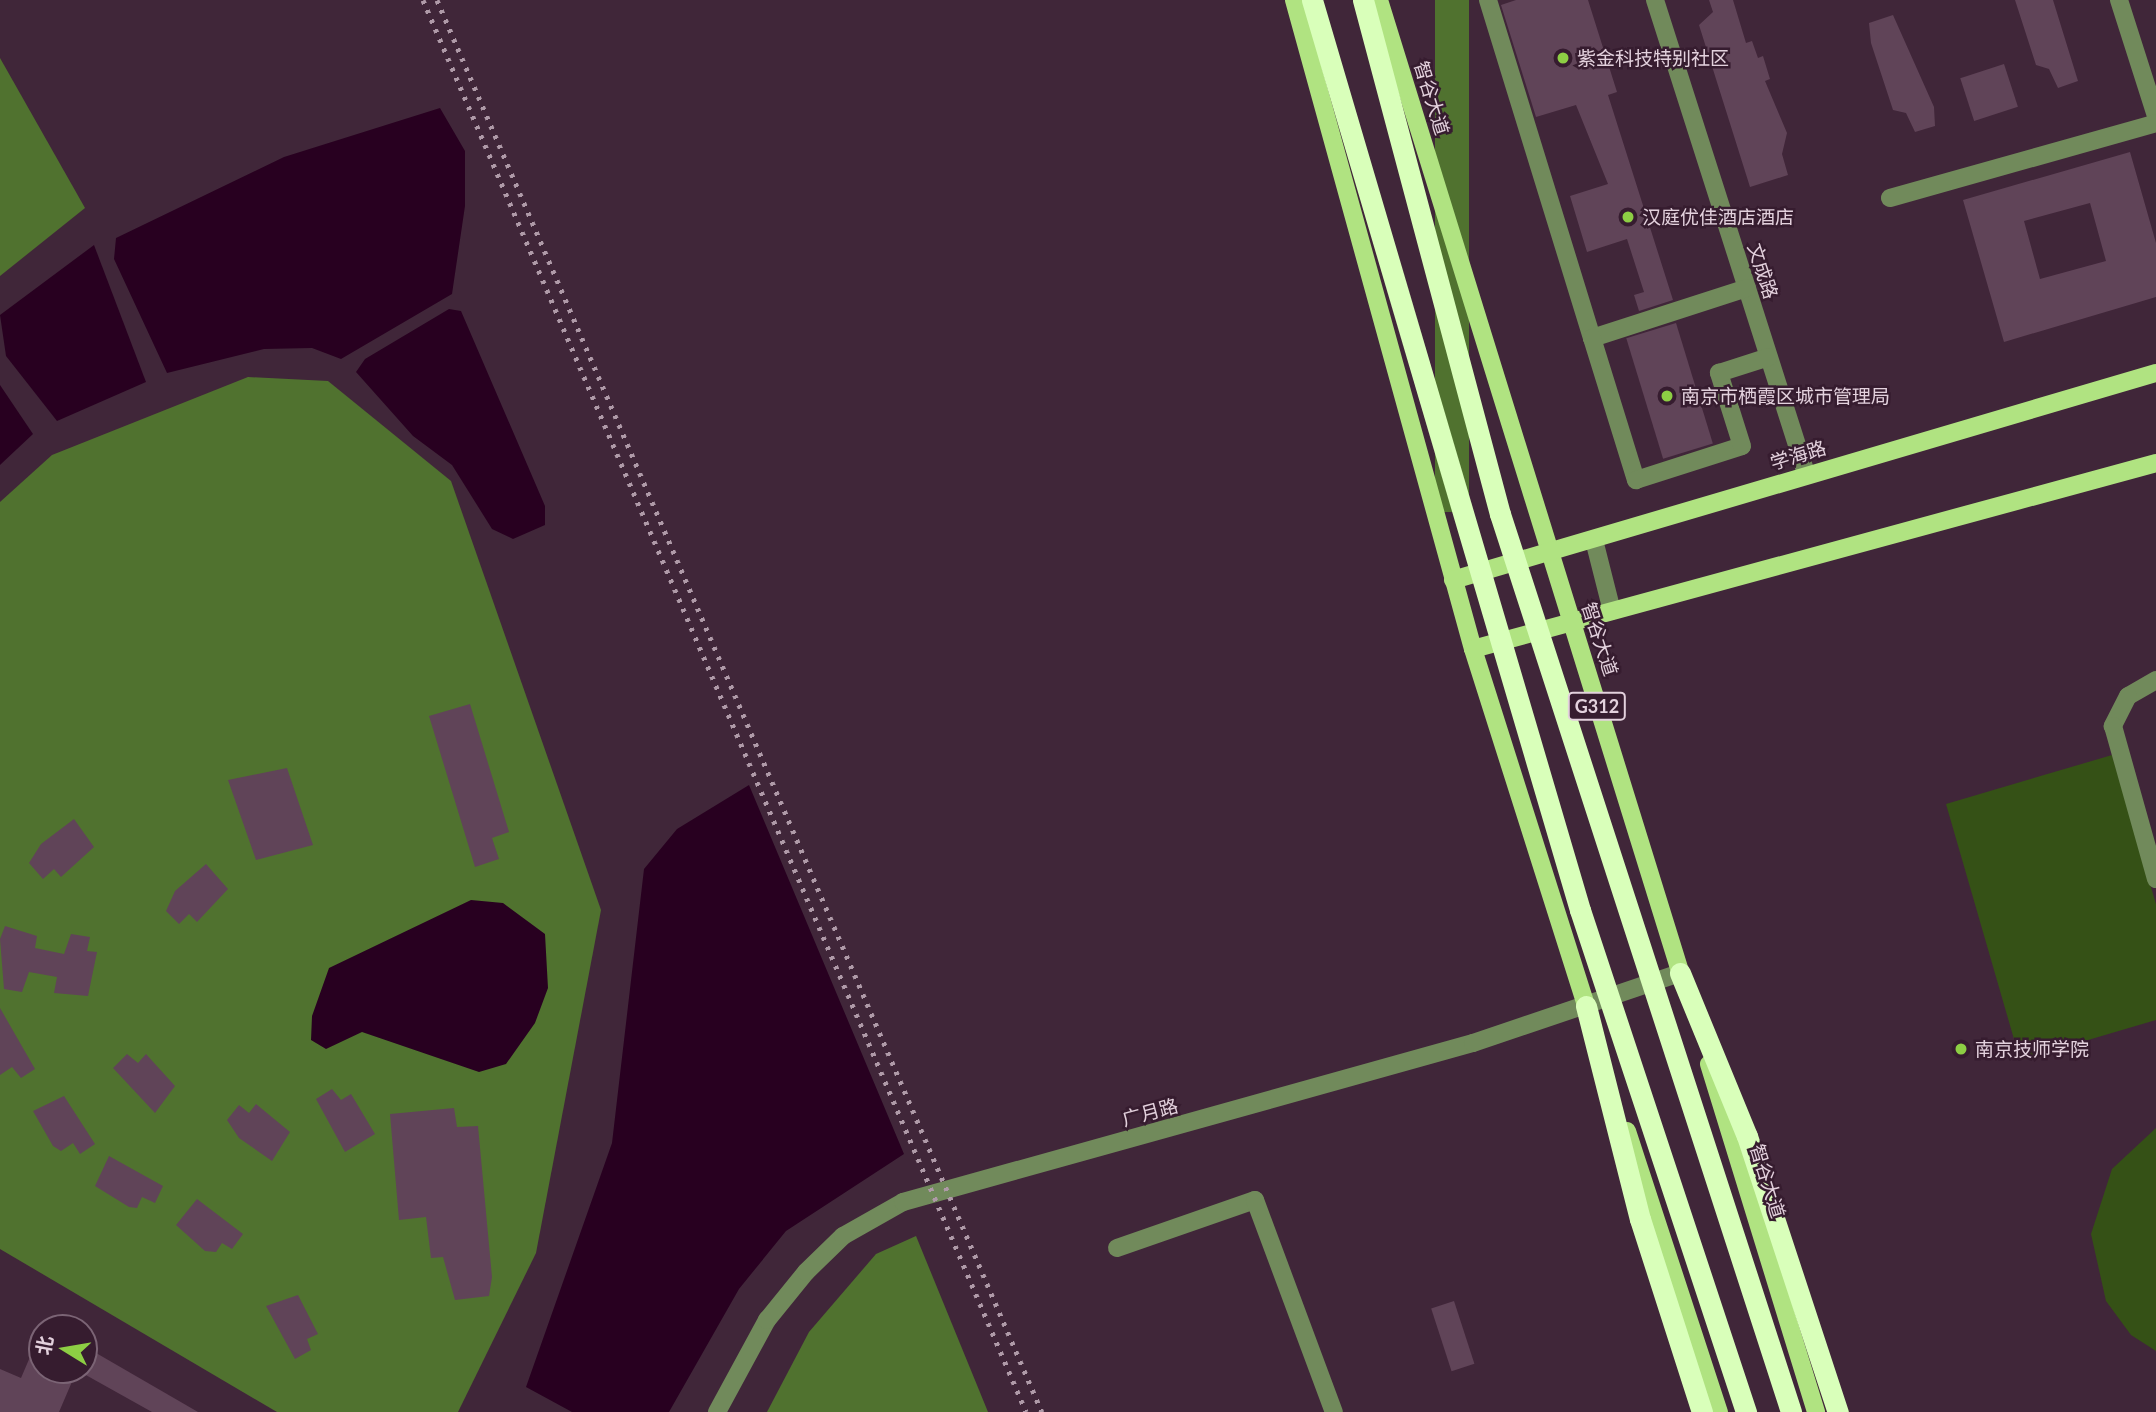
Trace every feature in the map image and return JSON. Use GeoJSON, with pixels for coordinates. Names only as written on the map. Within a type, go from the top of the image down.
{"type":"FeatureCollection","features":[{"type":"Feature","properties":{"kind":"highway"},"geometry":{"type":"LineString","coordinates":[[1311,0],[1580,910],[1746,1412]]}},
{"type":"Feature","properties":{"kind":"highway","name":"智谷大道"},"geometry":{"type":"LineString","coordinates":[[1368,3],[1500,514],[1791,1412]]}},
{"type":"Feature","properties":{"kind":"highway"},"geometry":{"type":"LineString","coordinates":[[1680,973],[1747,1136],[1812,1324],[1838,1412]]}},
{"type":"Feature","properties":{"kind":"highway"},"geometry":{"type":"LineString","coordinates":[[1586,1006],[1640,1219],[1702,1412]]}},
{"type":"Feature","properties":{"kind":"main road"},"geometry":{"type":"LineString","coordinates":[[1294,0],[1473,649],[1719,1412]]}},
{"type":"Feature","properties":{"kind":"main road","name":"智谷大道"},"geometry":{"type":"LineString","coordinates":[[1368,3],[1571,622],[1816,1412]]}},
{"type":"Feature","properties":{"kind":"main road","name":"学海路"},"geometry":{"type":"LineString","coordinates":[[1453,580],[2156,373]]}},
{"type":"Feature","properties":{"kind":"main road"},"geometry":{"type":"LineString","coordinates":[[1473,649],[2156,463]]}},
{"type":"Feature","properties":{"kind":"street"},"geometry":{"type":"LineString","coordinates":[[1488,0],[1636,480],[1742,446],[1719,373],[1769,357]]}},
{"type":"Feature","properties":{"kind":"street","name":"文成路"},"geometry":{"type":"LineString","coordinates":[[1655,0],[1806,474]]}},
{"type":"Feature","properties":{"kind":"street"},"geometry":{"type":"LineString","coordinates":[[2119,0],[2156,116]]}},
{"type":"Feature","properties":{"kind":"street"},"geometry":{"type":"LineString","coordinates":[[1890,198],[2156,123]]}},
{"type":"Feature","properties":{"kind":"street"},"geometry":{"type":"LineString","coordinates":[[1592,338],[1747,288]]}},
{"type":"Feature","properties":{"kind":"street"},"geometry":{"type":"LineString","coordinates":[[1594,540],[1612,611]]}},
{"type":"Feature","properties":{"kind":"street"},"geometry":{"type":"LineString","coordinates":[[2156,680],[2128,696],[2113,726],[2156,878]]}},
{"type":"Feature","properties":{"kind":"street","name":"广月路"},"geometry":{"type":"LineString","coordinates":[[717,1412],[767,1320],[806,1272],[843,1236],[903,1202],[1586,1006],[1680,973]]}},
{"type":"Feature","properties":{"kind":"street"},"geometry":{"type":"LineString","coordinates":[[1116,1248],[1255,1200],[1334,1412]]}},
{"type":"Feature","properties":{"kind":"green space"},"geometry":{"type":"Polygon","coordinates":[[[1435,0],[1469,0],[1469,512],[1435,512],[1435,0]]]}},
{"type":"Feature","properties":{"kind":"green space"},"geometry":{"type":"Polygon","coordinates":[[[0,58],[85,208],[0,276],[0,58]]]}},
{"type":"Feature","properties":{"kind":"green space"},"geometry":{"type":"Polygon","coordinates":[[[248,377],[328,381],[451,481],[601,910],[536,1253],[458,1412],[277,1412],[0,1249],[0,502],[52,455],[248,377]]]}},
{"type":"Feature","properties":{"kind":"green space"},"geometry":{"type":"Polygon","coordinates":[[[2112,755],[2156,904],[2156,1020],[2020,1060],[1946,804],[2112,755]]]}},
{"type":"Feature","properties":{"kind":"green space"},"geometry":{"type":"Polygon","coordinates":[[[2156,1128],[2156,1351],[2131,1335],[2106,1301],[2091,1234],[2112,1169],[2156,1128]]]}},
{"type":"Feature","properties":{"kind":"green space"},"geometry":{"type":"Polygon","coordinates":[[[916,1236],[988,1412],[767,1412],[809,1332],[876,1254],[916,1236]]]}},
{"type":"Feature","properties":{"kind":"shaded area"},"geometry":{"type":"Polygon","coordinates":[[[440,108],[465,151],[465,206],[452,294],[341,359],[312,348],[264,349],[167,373],[114,259],[116,238],[284,157],[440,108]]]}},
{"type":"Feature","properties":{"kind":"shaded area"},"geometry":{"type":"Polygon","coordinates":[[[94,245],[146,382],[57,421],[6,356],[0,315],[94,245]]]}},
{"type":"Feature","properties":{"kind":"shaded area"},"geometry":{"type":"Polygon","coordinates":[[[449,309],[461,311],[545,506],[545,525],[513,539],[492,529],[452,465],[413,436],[356,372],[365,359],[449,309]]]}},
{"type":"Feature","properties":{"kind":"shaded area"},"geometry":{"type":"Polygon","coordinates":[[[0,385],[33,434],[0,465],[0,385]]]}},
{"type":"Feature","properties":{"kind":"shaded area"},"geometry":{"type":"Polygon","coordinates":[[[749,785],[904,1154],[786,1231],[739,1289],[669,1412],[572,1412],[526,1387],[612,1143],[644,869],[677,829],[749,785]]]}},
{"type":"Feature","properties":{"kind":"shaded area"},"geometry":{"type":"Polygon","coordinates":[[[471,900],[503,903],[545,934],[548,988],[535,1023],[506,1064],[479,1072],[362,1032],[326,1049],[311,1040],[312,1016],[329,968],[471,900]]]}},
{"type":"Feature","properties":{"kind":"building"},"geometry":{"type":"Polygon","coordinates":[[[1516,0],[1588,0],[1617,92],[1608,95],[1673,300],[1639,311],[1634,295],[1644,292],[1627,239],[1587,252],[1570,196],[1608,184],[1576,105],[1536,117],[1501,5],[1516,0]]]}},
{"type":"Feature","properties":{"kind":"building"},"geometry":{"type":"Polygon","coordinates":[[[1709,0],[1733,0],[1746,43],[1752,41],[1758,58],[1763,56],[1770,79],[1765,81],[1787,133],[1782,154],[1788,175],[1750,187],[1699,25],[1713,12],[1709,0]]]}},
{"type":"Feature","properties":{"kind":"building"},"geometry":{"type":"Polygon","coordinates":[[[2015,0],[2053,0],[2078,81],[2058,88],[2049,69],[2036,65],[2015,0]]]}},
{"type":"Feature","properties":{"kind":"building"},"geometry":{"type":"Polygon","coordinates":[[[1893,15],[1934,107],[1935,126],[1915,132],[1906,113],[1893,110],[1871,43],[1869,23],[1893,15]]]}},
{"type":"Feature","properties":{"kind":"building"},"geometry":{"type":"Polygon","coordinates":[[[2004,64],[2018,107],[1974,121],[1960,78],[2004,64]]]}},
{"type":"Feature","properties":{"kind":"building"},"geometry":{"type":"Polygon","coordinates":[[[2130,152],[2156,243],[2156,297],[2004,342],[1963,200],[2130,152]],[[2090,203],[2024,221],[2040,279],[2106,261],[2090,203]]]}},
{"type":"Feature","properties":{"kind":"building"},"geometry":{"type":"Polygon","coordinates":[[[1676,323],[1713,443],[1663,459],[1626,338],[1676,323]]]}},
{"type":"Feature","properties":{"kind":"building"},"geometry":{"type":"Polygon","coordinates":[[[470,704],[509,832],[492,838],[499,859],[475,867],[429,716],[470,704]]]}},
{"type":"Feature","properties":{"kind":"building"},"geometry":{"type":"Polygon","coordinates":[[[287,768],[313,845],[256,860],[228,780],[287,768]]]}},
{"type":"Feature","properties":{"kind":"building"},"geometry":{"type":"Polygon","coordinates":[[[74,819],[94,847],[61,877],[54,869],[43,879],[29,863],[41,844],[74,819]]]}},
{"type":"Feature","properties":{"kind":"building"},"geometry":{"type":"Polygon","coordinates":[[[206,864],[228,889],[197,922],[189,914],[179,924],[166,911],[175,891],[206,864]]]}},
{"type":"Feature","properties":{"kind":"building"},"geometry":{"type":"Polygon","coordinates":[[[5,926],[37,936],[35,948],[64,954],[71,934],[90,937],[87,951],[97,952],[88,996],[54,993],[57,977],[29,972],[22,992],[4,989],[0,939],[5,926]]]}},
{"type":"Feature","properties":{"kind":"building"},"geometry":{"type":"Polygon","coordinates":[[[0,1008],[35,1069],[21,1078],[12,1067],[0,1075],[0,1008]]]}},
{"type":"Feature","properties":{"kind":"building"},"geometry":{"type":"Polygon","coordinates":[[[127,1054],[138,1063],[146,1054],[175,1086],[155,1113],[113,1068],[127,1054]]]}},
{"type":"Feature","properties":{"kind":"building"},"geometry":{"type":"Polygon","coordinates":[[[332,1089],[341,1100],[351,1094],[375,1134],[345,1152],[316,1099],[332,1089]]]}},
{"type":"Feature","properties":{"kind":"building"},"geometry":{"type":"Polygon","coordinates":[[[64,1096],[95,1144],[80,1154],[73,1143],[61,1151],[53,1146],[33,1111],[64,1096]]]}},
{"type":"Feature","properties":{"kind":"building"},"geometry":{"type":"Polygon","coordinates":[[[256,1104],[290,1132],[272,1161],[239,1138],[227,1120],[239,1105],[249,1113],[256,1104]]]}},
{"type":"Feature","properties":{"kind":"building"},"geometry":{"type":"Polygon","coordinates":[[[454,1108],[457,1127],[478,1126],[492,1277],[489,1296],[455,1300],[443,1257],[431,1258],[426,1217],[399,1220],[390,1114],[454,1108]]]}},
{"type":"Feature","properties":{"kind":"building"},"geometry":{"type":"Polygon","coordinates":[[[109,1156],[163,1186],[155,1203],[142,1197],[137,1208],[129,1207],[95,1186],[109,1156]]]}},
{"type":"Feature","properties":{"kind":"building"},"geometry":{"type":"Polygon","coordinates":[[[197,1199],[243,1234],[232,1249],[222,1243],[216,1252],[205,1251],[176,1225],[197,1199]]]}},
{"type":"Feature","properties":{"kind":"building"},"geometry":{"type":"Polygon","coordinates":[[[298,1295],[318,1334],[307,1339],[311,1350],[295,1359],[266,1306],[298,1295]]]}},
{"type":"Feature","properties":{"kind":"building"},"geometry":{"type":"Polygon","coordinates":[[[1454,1301],[1474,1364],[1452,1371],[1431,1308],[1454,1301]]]}},
{"type":"Feature","properties":{"kind":"building"},"geometry":{"type":"Polygon","coordinates":[[[98,1354],[198,1412],[152,1412],[98,1382],[98,1354]]]}},
{"type":"Feature","properties":{"kind":"building"},"geometry":{"type":"Polygon","coordinates":[[[28,1362],[28,1384],[71,1384],[59,1412],[0,1412],[0,1369],[21,1378],[28,1362]]]}},
{"type":"Feature","properties":{"kind":"railway"},"geometry":{"type":"LineString","coordinates":[[423,0],[1026,1412]]}},
{"type":"Feature","properties":{"kind":"railway"},"geometry":{"type":"LineString","coordinates":[[437,0],[1042,1412]]}},
{"type":"Feature","properties":{"kind":"place","name":"紫金科技特别社区"},"geometry":{"type":"Point","coordinates":[1563,58]}},
{"type":"Feature","properties":{"kind":"place","name":"汉庭优佳酒店酒店"},"geometry":{"type":"Point","coordinates":[1628,217]}},
{"type":"Feature","properties":{"kind":"place","name":"南京市栖霞区城市管理局"},"geometry":{"type":"Point","coordinates":[1667,396]}},
{"type":"Feature","properties":{"kind":"place","name":"南京技师学院"},"geometry":{"type":"Point","coordinates":[1961,1049]}}]}
